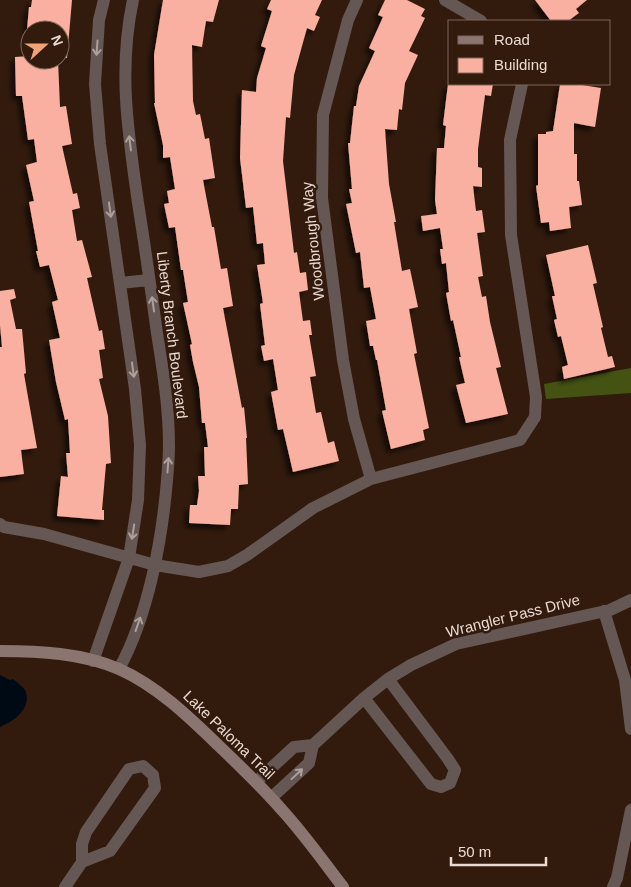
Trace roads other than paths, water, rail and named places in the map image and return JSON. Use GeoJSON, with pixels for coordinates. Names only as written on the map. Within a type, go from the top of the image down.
{"type":"FeatureCollection","features":[{"type":"Feature","properties":{"kind":"street"},"geometry":{"type":"LineString","coordinates":[[93,661],[129,558],[138,500],[140,445],[135,388],[100,144],[95,84],[99,20],[104,0]]}},
{"type":"Feature","properties":{"kind":"street","name":"Liberty Branch Boulevard"},"geometry":{"type":"LineString","coordinates":[[119,670],[144,606],[155,565],[165,503],[169,447],[165,385],[129,140],[125,83],[128,27],[134,0]]}},
{"type":"Feature","properties":{"kind":"street","name":"Woodbrough Way"},"geometry":{"type":"LineString","coordinates":[[357,0],[348,20],[322,115],[321,175],[322,198],[343,360],[354,419],[371,480]]}},
{"type":"Feature","properties":{"kind":"street"},"geometry":{"type":"LineString","coordinates":[[444,0],[479,20]]}},
{"type":"Feature","properties":{"kind":"street"},"geometry":{"type":"LineString","coordinates":[[0,524],[44,534],[155,565],[199,572],[228,566],[247,555],[313,508],[371,480],[520,440],[534,418],[536,397],[511,235],[510,140],[522,85]]}},
{"type":"Feature","properties":{"kind":"street"},"geometry":{"type":"LineString","coordinates":[[120,283],[150,280]]}},
{"type":"Feature","properties":{"kind":"street","name":"Wrangler Pass Drive"},"geometry":{"type":"LineString","coordinates":[[256,782],[294,747],[313,744],[364,698],[388,679],[412,665],[456,644],[604,611],[631,600]]}},
{"type":"Feature","properties":{"kind":"street"},"geometry":{"type":"LineString","coordinates":[[604,611],[626,680],[631,729]]}},
{"type":"Feature","properties":{"kind":"street","name":"Lake Paloma Trail"},"geometry":{"type":"LineString","coordinates":[[0,651],[31,651],[93,661],[119,670],[165,697],[184,712],[283,810],[343,887]]}},
{"type":"Feature","properties":{"kind":"street"},"geometry":{"type":"LineString","coordinates":[[364,698],[431,784],[440,787],[450,783],[455,770],[448,758],[388,679]]}},
{"type":"Feature","properties":{"kind":"street","name":"Wrangler Pass Drive"},"geometry":{"type":"LineString","coordinates":[[271,798],[309,763],[313,744]]}},
{"type":"Feature","properties":{"kind":"street"},"geometry":{"type":"LineString","coordinates":[[65,887],[82,862],[82,844],[86,832],[129,769],[143,766],[154,775],[155,788],[110,851],[82,862]]}},
{"type":"Feature","properties":{"kind":"street"},"geometry":{"type":"LineString","coordinates":[[613,887],[617,878],[631,810]]}}]}
